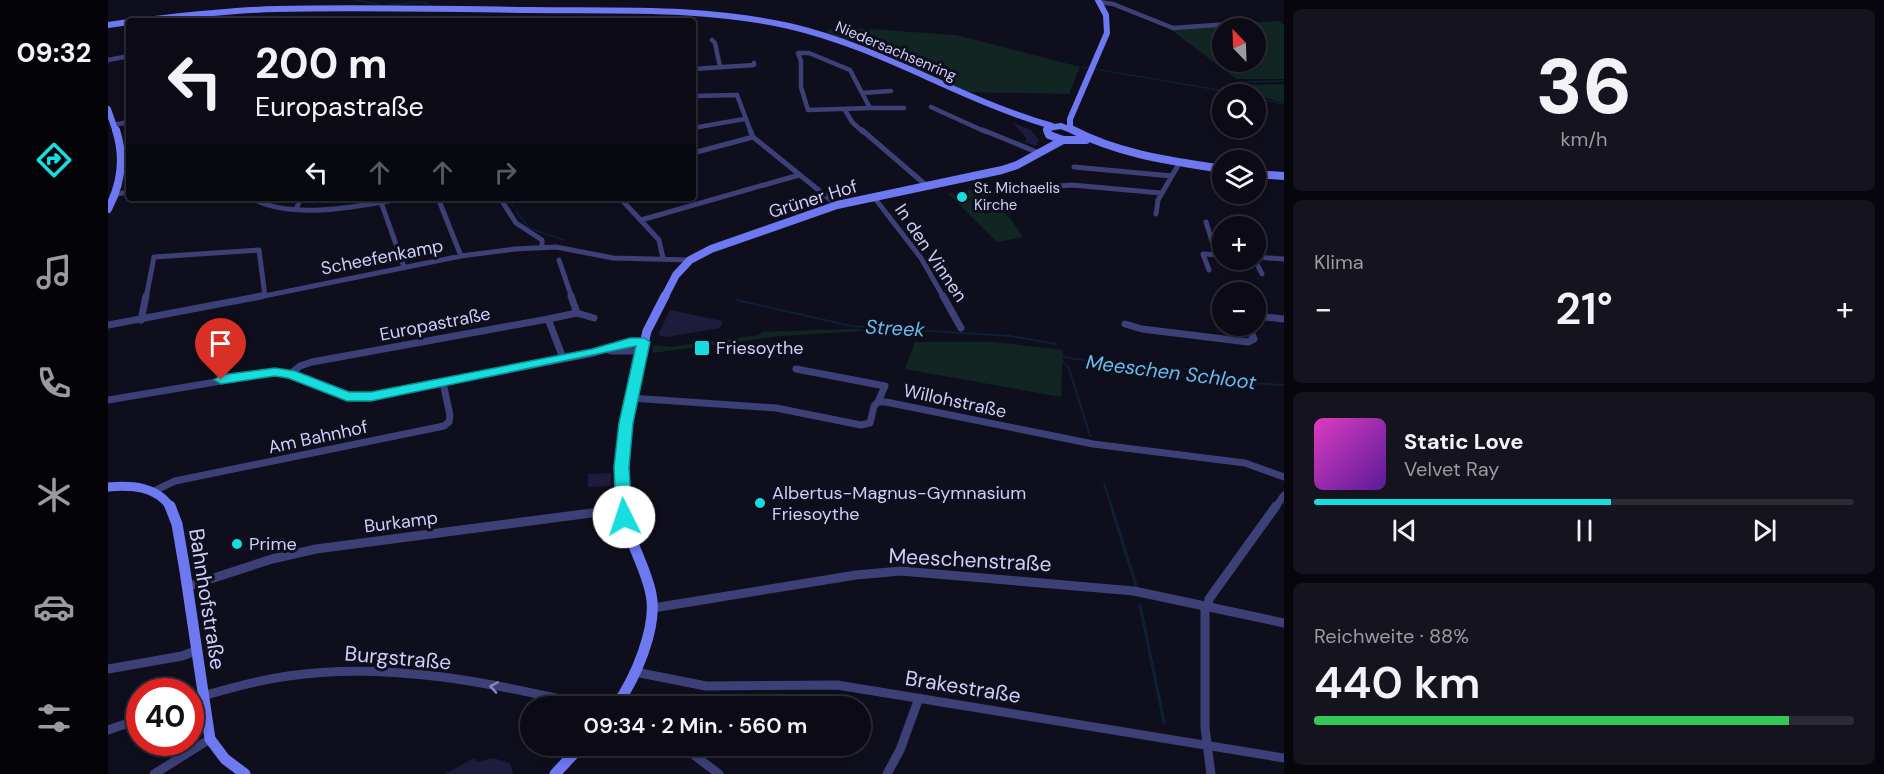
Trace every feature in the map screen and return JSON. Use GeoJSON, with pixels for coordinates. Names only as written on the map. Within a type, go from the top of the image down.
{"type":"FeatureCollection","features":[{"type":"Feature","properties":{"kind":"main road"},"geometry":{"type":"LineString","coordinates":[[1077,137],[1070,128],[1070,119],[1108,27],[1106,15],[1098,1]]}},
{"type":"Feature","properties":{"kind":"main road","name":"Niedersachsenring"},"geometry":{"type":"LineString","coordinates":[[162,18],[213,12],[276,9],[632,10],[718,14],[790,26],[845,42],[1049,128]]}},
{"type":"Feature","properties":{"kind":"main road"},"geometry":{"type":"LineString","coordinates":[[108,24],[126,22]]}},
{"type":"Feature","properties":{"kind":"main road"},"geometry":{"type":"LineString","coordinates":[[108,209],[121,184],[122,164],[109,114]]}},
{"type":"Feature","properties":{"kind":"main road"},"geometry":{"type":"LineString","coordinates":[[1061,126],[1070,119]]}},
{"type":"Feature","properties":{"kind":"main road"},"geometry":{"type":"LineString","coordinates":[[1070,128],[1061,126],[1049,128],[1047,133],[1063,140],[1077,137],[1180,162],[1212,167]]}},
{"type":"Feature","properties":{"kind":"main road"},"geometry":{"type":"LineString","coordinates":[[1048,148],[1053,137]]}},
{"type":"Feature","properties":{"kind":"main road","name":"Grüner Hof"},"geometry":{"type":"LineString","coordinates":[[687,262],[721,245],[837,205],[1002,171],[1063,140]]}},
{"type":"Feature","properties":{"kind":"main road"},"geometry":{"type":"LineString","coordinates":[[1266,175],[1284,177]]}},
{"type":"Feature","properties":{"kind":"main road"},"geometry":{"type":"LineString","coordinates":[[623,696],[651,631],[653,608],[646,576],[622,509],[623,455],[631,398],[642,346],[658,305],[687,262]]}},
{"type":"Feature","properties":{"kind":"main road"},"geometry":{"type":"LineString","coordinates":[[108,487],[137,487],[154,491]]}},
{"type":"Feature","properties":{"kind":"main road","name":"Bahnhofstraße"},"geometry":{"type":"LineString","coordinates":[[154,491],[169,503],[176,523],[189,586],[196,678]]}},
{"type":"Feature","properties":{"kind":"main road","name":"Bahnhofstraße"},"geometry":{"type":"LineString","coordinates":[[204,721],[210,739]]}},
{"type":"Feature","properties":{"kind":"main road"},"geometry":{"type":"LineString","coordinates":[[210,739],[216,750],[236,769],[245,774]]}},
{"type":"Feature","properties":{"kind":"main road"},"geometry":{"type":"LineString","coordinates":[[555,774],[572,756]]}},
{"type":"Feature","properties":{"kind":"street"},"geometry":{"type":"LineString","coordinates":[[1098,1],[1113,4],[1173,28],[1212,25]]}},
{"type":"Feature","properties":{"kind":"street"},"geometry":{"type":"LineString","coordinates":[[712,40],[715,43],[720,67]]}},
{"type":"Feature","properties":{"kind":"street"},"geometry":{"type":"LineString","coordinates":[[870,108],[850,70],[809,53],[798,53],[801,61],[801,87],[808,110],[904,108]]}},
{"type":"Feature","properties":{"kind":"street"},"geometry":{"type":"LineString","coordinates":[[108,60],[126,57]]}},
{"type":"Feature","properties":{"kind":"street"},"geometry":{"type":"LineString","coordinates":[[696,69],[754,65],[754,63]]}},
{"type":"Feature","properties":{"kind":"street"},"geometry":{"type":"LineString","coordinates":[[862,93],[891,91]]}},
{"type":"Feature","properties":{"kind":"street"},"geometry":{"type":"LineString","coordinates":[[696,96],[730,94],[737,96],[744,119],[753,137],[837,205]]}},
{"type":"Feature","properties":{"kind":"street"},"geometry":{"type":"LineString","coordinates":[[931,107],[959,122],[1039,153]]}},
{"type":"Feature","properties":{"kind":"street"},"geometry":{"type":"LineString","coordinates":[[845,110],[852,122],[927,186]]}},
{"type":"Feature","properties":{"kind":"street"},"geometry":{"type":"LineString","coordinates":[[696,127],[744,119]]}},
{"type":"Feature","properties":{"kind":"street"},"geometry":{"type":"LineString","coordinates":[[113,125],[126,123]]}},
{"type":"Feature","properties":{"kind":"street"},"geometry":{"type":"LineString","coordinates":[[696,152],[753,137]]}},
{"type":"Feature","properties":{"kind":"street"},"geometry":{"type":"LineString","coordinates":[[1156,214],[1161,193],[1180,162]]}},
{"type":"Feature","properties":{"kind":"street"},"geometry":{"type":"LineString","coordinates":[[1074,167],[1172,176]]}},
{"type":"Feature","properties":{"kind":"street"},"geometry":{"type":"LineString","coordinates":[[641,220],[800,175]]}},
{"type":"Feature","properties":{"kind":"street"},"geometry":{"type":"LineString","coordinates":[[1059,186],[1072,185],[1161,193]]}},
{"type":"Feature","properties":{"kind":"street"},"geometry":{"type":"LineString","coordinates":[[117,194],[126,192]]}},
{"type":"Feature","properties":{"kind":"street","name":"In den Vinnen"},"geometry":{"type":"LineString","coordinates":[[873,196],[921,258],[961,328]]}},
{"type":"Feature","properties":{"kind":"street"},"geometry":{"type":"LineString","coordinates":[[254,201],[296,209],[334,208],[387,201]]}},
{"type":"Feature","properties":{"kind":"street"},"geometry":{"type":"LineString","coordinates":[[296,209],[300,201]]}},
{"type":"Feature","properties":{"kind":"street"},"geometry":{"type":"LineString","coordinates":[[439,201],[461,256]]}},
{"type":"Feature","properties":{"kind":"street"},"geometry":{"type":"LineString","coordinates":[[502,201],[516,223],[542,240],[542,247]]}},
{"type":"Feature","properties":{"kind":"street"},"geometry":{"type":"LineString","coordinates":[[623,201],[659,240],[663,258]]}},
{"type":"Feature","properties":{"kind":"street"},"geometry":{"type":"LineString","coordinates":[[381,202],[404,267]]}},
{"type":"Feature","properties":{"kind":"street"},"geometry":{"type":"LineString","coordinates":[[1206,222],[1212,239]]}},
{"type":"Feature","properties":{"kind":"street","name":"Scheefenkamp"},"geometry":{"type":"LineString","coordinates":[[108,325],[461,256],[542,247],[575,249],[614,258],[663,258],[687,262]]}},
{"type":"Feature","properties":{"kind":"street"},"geometry":{"type":"LineString","coordinates":[[141,320],[154,256],[259,250],[265,296]]}},
{"type":"Feature","properties":{"kind":"street"},"geometry":{"type":"LineString","coordinates":[[1209,270],[1203,254],[1212,254]]}},
{"type":"Feature","properties":{"kind":"street"},"geometry":{"type":"LineString","coordinates":[[1266,258],[1284,259]]}},
{"type":"Feature","properties":{"kind":"street"},"geometry":{"type":"LineString","coordinates":[[559,260],[577,313],[594,318]]}},
{"type":"Feature","properties":{"kind":"street"},"geometry":{"type":"LineString","coordinates":[[1260,270],[1262,274]]}},
{"type":"Feature","properties":{"kind":"street","name":"Europastraße"},"geometry":{"type":"LineString","coordinates":[[290,374],[300,366],[312,362],[577,313]]}},
{"type":"Feature","properties":{"kind":"street"},"geometry":{"type":"LineString","coordinates":[[1266,317],[1284,319]]}},
{"type":"Feature","properties":{"kind":"street"},"geometry":{"type":"LineString","coordinates":[[548,319],[562,358]]}},
{"type":"Feature","properties":{"kind":"street"},"geometry":{"type":"LineString","coordinates":[[1125,324],[1142,329],[1248,342],[1254,339],[1253,336]]}},
{"type":"Feature","properties":{"kind":"street","name":"Europastraße"},"geometry":{"type":"LineString","coordinates":[[108,400],[259,374],[290,374],[339,394],[357,398],[594,352],[642,346]]}},
{"type":"Feature","properties":{"kind":"street"},"geometry":{"type":"LineString","coordinates":[[796,369],[885,386],[878,402]]}},
{"type":"Feature","properties":{"kind":"street","name":"Am Bahnhof"},"geometry":{"type":"LineString","coordinates":[[154,491],[175,481],[444,426],[449,422],[450,415],[443,383]]}},
{"type":"Feature","properties":{"kind":"street","name":"Willohstraße"},"geometry":{"type":"LineString","coordinates":[[631,398],[776,408],[861,425],[870,423],[874,406],[878,402],[1093,444],[1245,463],[1284,477]]}},
{"type":"Feature","properties":{"kind":"street"},"geometry":{"type":"LineString","coordinates":[[1211,774],[1206,746],[1206,606],[1284,495]]}},
{"type":"Feature","properties":{"kind":"street","name":"Burkamp"},"geometry":{"type":"LineString","coordinates":[[189,586],[272,559],[316,549],[622,509]]}},
{"type":"Feature","properties":{"kind":"street","name":"Meeschenstraße"},"geometry":{"type":"LineString","coordinates":[[653,608],[856,575],[901,571],[1134,591],[1284,623]]}},
{"type":"Feature","properties":{"kind":"street"},"geometry":{"type":"LineString","coordinates":[[108,669],[182,656],[195,651]]}},
{"type":"Feature","properties":{"kind":"street","name":"Burgstraße"},"geometry":{"type":"LineString","coordinates":[[204,696],[268,678],[340,670],[384,671],[547,696]]}},
{"type":"Feature","properties":{"kind":"street","name":"Brakestraße"},"geometry":{"type":"LineString","coordinates":[[635,672],[694,685],[809,683],[919,698],[1284,758]]}},
{"type":"Feature","properties":{"kind":"street"},"geometry":{"type":"LineString","coordinates":[[888,774],[900,750],[919,698]]}},
{"type":"Feature","properties":{"kind":"street"},"geometry":{"type":"LineString","coordinates":[[108,730],[126,724]]}},
{"type":"Feature","properties":{"kind":"street"},"geometry":{"type":"LineString","coordinates":[[154,774],[210,739]]}},
{"type":"Feature","properties":{"kind":"street"},"geometry":{"type":"LineString","coordinates":[[695,756],[719,774]]}},
{"type":"Feature","properties":{"kind":"green space"},"geometry":{"type":"Polygon","coordinates":[[[1279,21],[1284,25],[1284,79],[1236,79],[1227,72],[1266,72],[1266,22],[1279,21]]]}},
{"type":"Feature","properties":{"kind":"green space"},"geometry":{"type":"Polygon","coordinates":[[[1212,26],[1212,61],[1170,29],[1212,26]]]}},
{"type":"Feature","properties":{"kind":"green space"},"geometry":{"type":"Polygon","coordinates":[[[838,27],[956,35],[1080,67],[1069,94],[965,92],[885,54],[828,33],[828,30],[838,27]]]}},
{"type":"Feature","properties":{"kind":"green space"},"geometry":{"type":"Polygon","coordinates":[[[1284,84],[1284,103],[1266,98],[1266,85],[1284,84]]]}},
{"type":"Feature","properties":{"kind":"green space"},"geometry":{"type":"Polygon","coordinates":[[[977,188],[1010,218],[1023,237],[997,242],[949,194],[952,193],[962,203],[971,200],[962,192],[977,188]]]}},
{"type":"Feature","properties":{"kind":"green space"},"geometry":{"type":"Polygon","coordinates":[[[880,330],[780,336],[652,353],[653,345],[671,347],[760,335],[762,332],[880,330]]]}},
{"type":"Feature","properties":{"kind":"green space"},"geometry":{"type":"Polygon","coordinates":[[[915,342],[995,342],[1063,350],[1061,397],[905,369],[915,342]]]}},
{"type":"Feature","properties":{"kind":"building"},"geometry":{"type":"Polygon","coordinates":[[[1013,123],[1031,130],[1039,140],[1036,146],[1025,142],[1027,139],[1013,123]]]}},
{"type":"Feature","properties":{"kind":"building"},"geometry":{"type":"Polygon","coordinates":[[[670,310],[723,321],[720,328],[667,337],[658,335],[670,310]]]}},
{"type":"Feature","properties":{"kind":"building"},"geometry":{"type":"Polygon","coordinates":[[[611,473],[611,486],[588,487],[588,474],[611,473]]]}},
{"type":"Feature","properties":{"kind":"building"},"geometry":{"type":"Polygon","coordinates":[[[474,758],[477,762],[493,758],[510,763],[513,774],[445,774],[474,758]]]}},
{"type":"Feature","properties":{"kind":"waterway","name":"Streek"},"geometry":{"type":"LineString","coordinates":[[357,0],[381,5]]}},
{"type":"Feature","properties":{"kind":"waterway","name":"Streek"},"geometry":{"type":"LineString","coordinates":[[387,5],[423,2],[433,7]]}},
{"type":"Feature","properties":{"kind":"waterway"},"geometry":{"type":"LineString","coordinates":[[1083,67],[1212,89]]}},
{"type":"Feature","properties":{"kind":"waterway"},"geometry":{"type":"LineString","coordinates":[[1239,84],[1240,82],[1284,81]]}},
{"type":"Feature","properties":{"kind":"waterway"},"geometry":{"type":"LineString","coordinates":[[1266,100],[1284,104]]}},
{"type":"Feature","properties":{"kind":"waterway","name":"Streek"},"geometry":{"type":"LineString","coordinates":[[509,201],[513,206]]}},
{"type":"Feature","properties":{"kind":"waterway","name":"Streek"},"geometry":{"type":"LineString","coordinates":[[516,211],[529,228],[563,240]]}},
{"type":"Feature","properties":{"kind":"waterway","name":"Streek"},"geometry":{"type":"LineString","coordinates":[[737,300],[851,326],[1010,336],[1056,344]]}},
{"type":"Feature","properties":{"kind":"waterway","name":"Streek"},"geometry":{"type":"LineString","coordinates":[[1056,350],[1057,356]]}},
{"type":"Feature","properties":{"kind":"waterway","name":"Meeschen Schloot"},"geometry":{"type":"LineString","coordinates":[[1057,356],[1215,381],[1284,385]]}},
{"type":"Feature","properties":{"kind":"waterway","name":"Streek"},"geometry":{"type":"LineString","coordinates":[[1057,356],[1069,368],[1090,436]]}},
{"type":"Feature","properties":{"kind":"waterway","name":"Streek"},"geometry":{"type":"LineString","coordinates":[[1104,483],[1112,508]]}},
{"type":"Feature","properties":{"kind":"waterway","name":"Streek"},"geometry":{"type":"LineString","coordinates":[[1111,506],[1136,585]]}},
{"type":"Feature","properties":{"kind":"waterway","name":"Streek"},"geometry":{"type":"LineString","coordinates":[[1140,605],[1164,722]]}},
{"type":"Feature","properties":{"kind":"place","name":"St. Michaelis Kirche"},"geometry":{"type":"Point","coordinates":[962,197]}},
{"type":"Feature","properties":{"kind":"place","name":"Friesoythe"},"geometry":{"type":"Point","coordinates":[702,348]}},
{"type":"Feature","properties":{"kind":"place","name":"Albertus-Magnus-Gymnasium Friesoythe"},"geometry":{"type":"Point","coordinates":[760,503]}},
{"type":"Feature","properties":{"kind":"place","name":"Prime"},"geometry":{"type":"Point","coordinates":[237,544]}},
{"type":"Feature","properties":{"kind":"route"},"geometry":{"type":"LineString","coordinates":[[221,380],[275,372],[290,374],[347,397],[371,397],[594,352],[630,342],[644,342],[626,423],[622,467],[624,517]]}}]}
